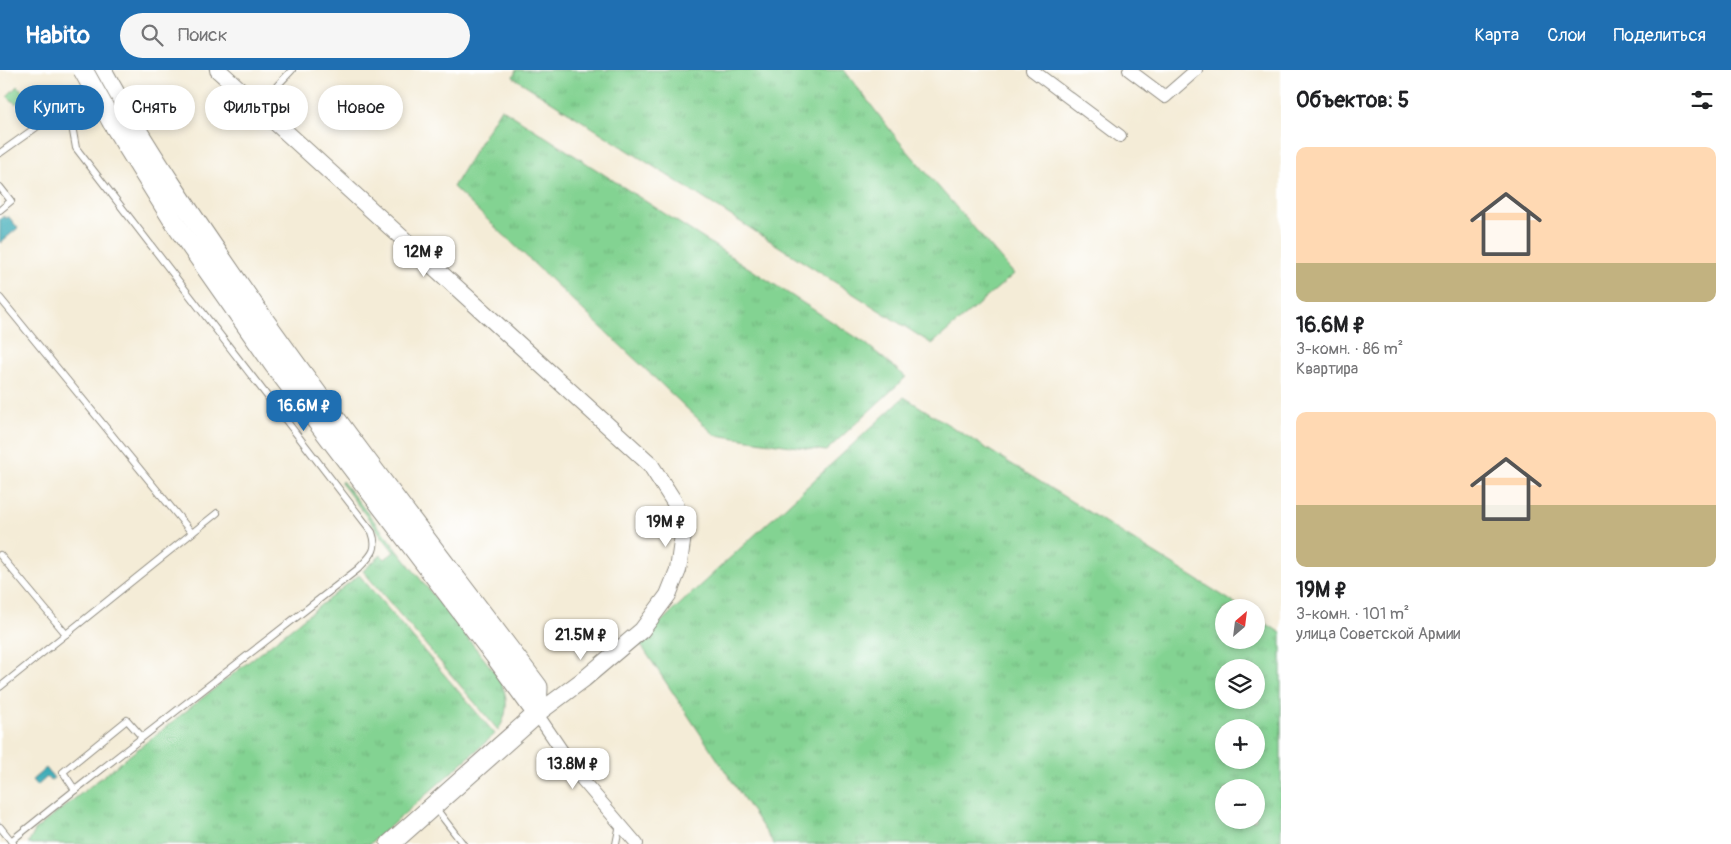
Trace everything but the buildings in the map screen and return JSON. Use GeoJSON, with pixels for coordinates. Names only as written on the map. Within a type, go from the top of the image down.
{"type":"FeatureCollection","features":[{"type":"Feature","properties":{"kind":"main road"},"geometry":{"type":"LineString","coordinates":[[83,70],[114,111]]}},
{"type":"Feature","properties":{"kind":"main road"},"geometry":{"type":"LineString","coordinates":[[101,70],[114,105]]}},
{"type":"Feature","properties":{"kind":"main road"},"geometry":{"type":"LineString","coordinates":[[125,130],[176,225],[274,365],[537,714],[390,844]]}},
{"type":"Feature","properties":{"kind":"street"},"geometry":{"type":"LineString","coordinates":[[218,70],[650,464],[675,504],[683,535],[678,570],[668,595],[642,630],[584,679],[537,714],[579,776],[637,844]]}},
{"type":"Feature","properties":{"kind":"street"},"geometry":{"type":"LineString","coordinates":[[1032,70],[1120,136]]}},
{"type":"Feature","properties":{"kind":"street"},"geometry":{"type":"LineString","coordinates":[[1128,70],[1165,98],[1196,70]]}},
{"type":"Feature","properties":{"kind":"lane"},"geometry":{"type":"LineString","coordinates":[[91,85],[101,70]]}},
{"type":"Feature","properties":{"kind":"lane"},"geometry":{"type":"LineString","coordinates":[[278,85],[292,70]]}},
{"type":"Feature","properties":{"kind":"lane"},"geometry":{"type":"LineString","coordinates":[[0,154],[33,130]]}},
{"type":"Feature","properties":{"kind":"lane"},"geometry":{"type":"LineString","coordinates":[[0,827],[12,843],[75,790],[358,569],[375,548],[372,532],[76,148],[73,130]]}},
{"type":"Feature","properties":{"kind":"lane"},"geometry":{"type":"LineString","coordinates":[[0,187],[11,201],[0,210]]}},
{"type":"Feature","properties":{"kind":"lane"},"geometry":{"type":"LineString","coordinates":[[0,298],[192,533]]}},
{"type":"Feature","properties":{"kind":"lane"},"geometry":{"type":"LineString","coordinates":[[0,687],[217,513]]}},
{"type":"Feature","properties":{"kind":"lane"},"geometry":{"type":"LineString","coordinates":[[0,555],[66,634]]}},
{"type":"Feature","properties":{"kind":"lane"},"geometry":{"type":"LineString","coordinates":[[75,790],[63,772],[128,720],[142,737]]}},
{"type":"Feature","properties":{"kind":"lane"},"geometry":{"type":"LineString","coordinates":[[434,805],[463,844]]}},
{"type":"Feature","properties":{"kind":"lane"},"geometry":{"type":"LineString","coordinates":[[616,844],[620,824]]}},
{"type":"Feature","properties":{"kind":"green space"},"geometry":{"type":"Polygon","coordinates":[[[516,70],[844,70],[898,140],[1014,274],[932,344],[513,77],[516,70]]]}},
{"type":"Feature","properties":{"kind":"green space"},"geometry":{"type":"Polygon","coordinates":[[[15,88],[15,103],[7,96],[15,88]]]}},
{"type":"Feature","properties":{"kind":"green space"},"geometry":{"type":"Polygon","coordinates":[[[501,108],[865,343],[906,377],[826,451],[715,435],[453,187],[501,108]]]}},
{"type":"Feature","properties":{"kind":"green space"},"geometry":{"type":"Polygon","coordinates":[[[904,397],[1228,599],[1215,599],[1215,649],[1265,649],[1265,623],[1281,633],[1281,844],[774,844],[639,642],[904,397]]]}},
{"type":"Feature","properties":{"kind":"green space"},"geometry":{"type":"Polygon","coordinates":[[[342,481],[497,675],[501,682],[506,702],[502,723],[498,730],[363,571],[381,555],[385,559],[394,552],[341,483],[342,481]]]}},
{"type":"Feature","properties":{"kind":"green space"},"geometry":{"type":"Polygon","coordinates":[[[359,575],[495,734],[370,844],[28,844],[36,829],[359,575]]]}},
{"type":"Feature","properties":{"kind":"water"},"geometry":{"type":"Polygon","coordinates":[[[4,216],[6,219],[8,216],[18,228],[0,243],[0,219],[4,216]]]}},
{"type":"Feature","properties":{"kind":"water"},"geometry":{"type":"Polygon","coordinates":[[[46,768],[54,778],[50,781],[47,777],[37,786],[32,780],[46,768]]]}}]}
